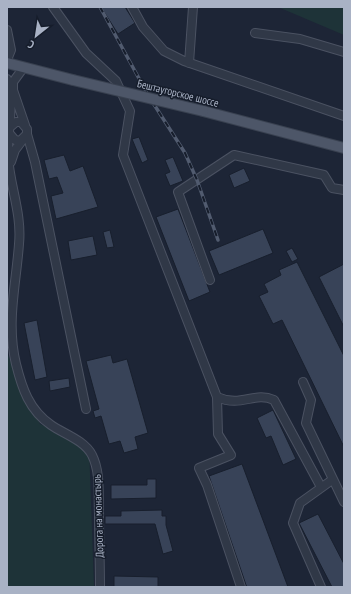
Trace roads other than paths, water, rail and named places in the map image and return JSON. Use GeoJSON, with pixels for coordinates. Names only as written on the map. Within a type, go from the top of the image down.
{"type":"FeatureCollection","features":[{"type":"Feature","properties":{"kind":"main road","name":"Бештаугорское шоссе"},"geometry":{"type":"LineString","coordinates":[[7,63],[344,148]]}},
{"type":"Feature","properties":{"kind":"street"},"geometry":{"type":"LineString","coordinates":[[53,7],[86,53],[116,81],[130,111],[123,155],[217,397],[218,434],[231,455],[199,468],[241,587]]}},
{"type":"Feature","properties":{"kind":"street"},"geometry":{"type":"LineString","coordinates":[[132,7],[142,26],[164,51],[189,63],[344,116]]}},
{"type":"Feature","properties":{"kind":"street"},"geometry":{"type":"LineString","coordinates":[[189,63],[193,7]]}},
{"type":"Feature","properties":{"kind":"street"},"geometry":{"type":"LineString","coordinates":[[7,30],[11,50],[7,60]]}},
{"type":"Feature","properties":{"kind":"street"},"geometry":{"type":"LineString","coordinates":[[256,34],[300,39],[344,52]]}},
{"type":"Feature","properties":{"kind":"street"},"geometry":{"type":"LineString","coordinates":[[24,68],[13,82],[13,90],[25,125],[26,136],[35,162],[86,408]]}},
{"type":"Feature","properties":{"kind":"street","name":"Дорога на монастырь"},"geometry":{"type":"LineString","coordinates":[[7,79],[12,116],[8,130],[10,168],[20,242],[10,311],[11,338],[16,363],[26,398],[32,408],[50,424],[83,444],[91,454],[98,472],[100,587]]}},
{"type":"Feature","properties":{"kind":"street"},"geometry":{"type":"LineString","coordinates":[[25,125],[16,122],[8,130],[15,140],[26,136]]}},
{"type":"Feature","properties":{"kind":"street"},"geometry":{"type":"LineString","coordinates":[[10,168],[11,158],[26,136]]}},
{"type":"Feature","properties":{"kind":"street"},"geometry":{"type":"LineString","coordinates":[[210,280],[178,192],[234,155],[324,176],[332,188],[344,190]]}},
{"type":"Feature","properties":{"kind":"street"},"geometry":{"type":"LineString","coordinates":[[303,382],[311,400],[306,423],[332,480],[344,502]]}},
{"type":"Feature","properties":{"kind":"street"},"geometry":{"type":"LineString","coordinates":[[217,397],[226,401],[236,402],[265,396],[274,400],[321,487]]}},
{"type":"Feature","properties":{"kind":"street"},"geometry":{"type":"LineString","coordinates":[[322,587],[293,523],[300,503],[332,480]]}},
{"type":"Feature","properties":{"kind":"railway"},"geometry":{"type":"LineString","coordinates":[[100,7],[148,95],[185,153],[197,180],[218,240]]}}]}
